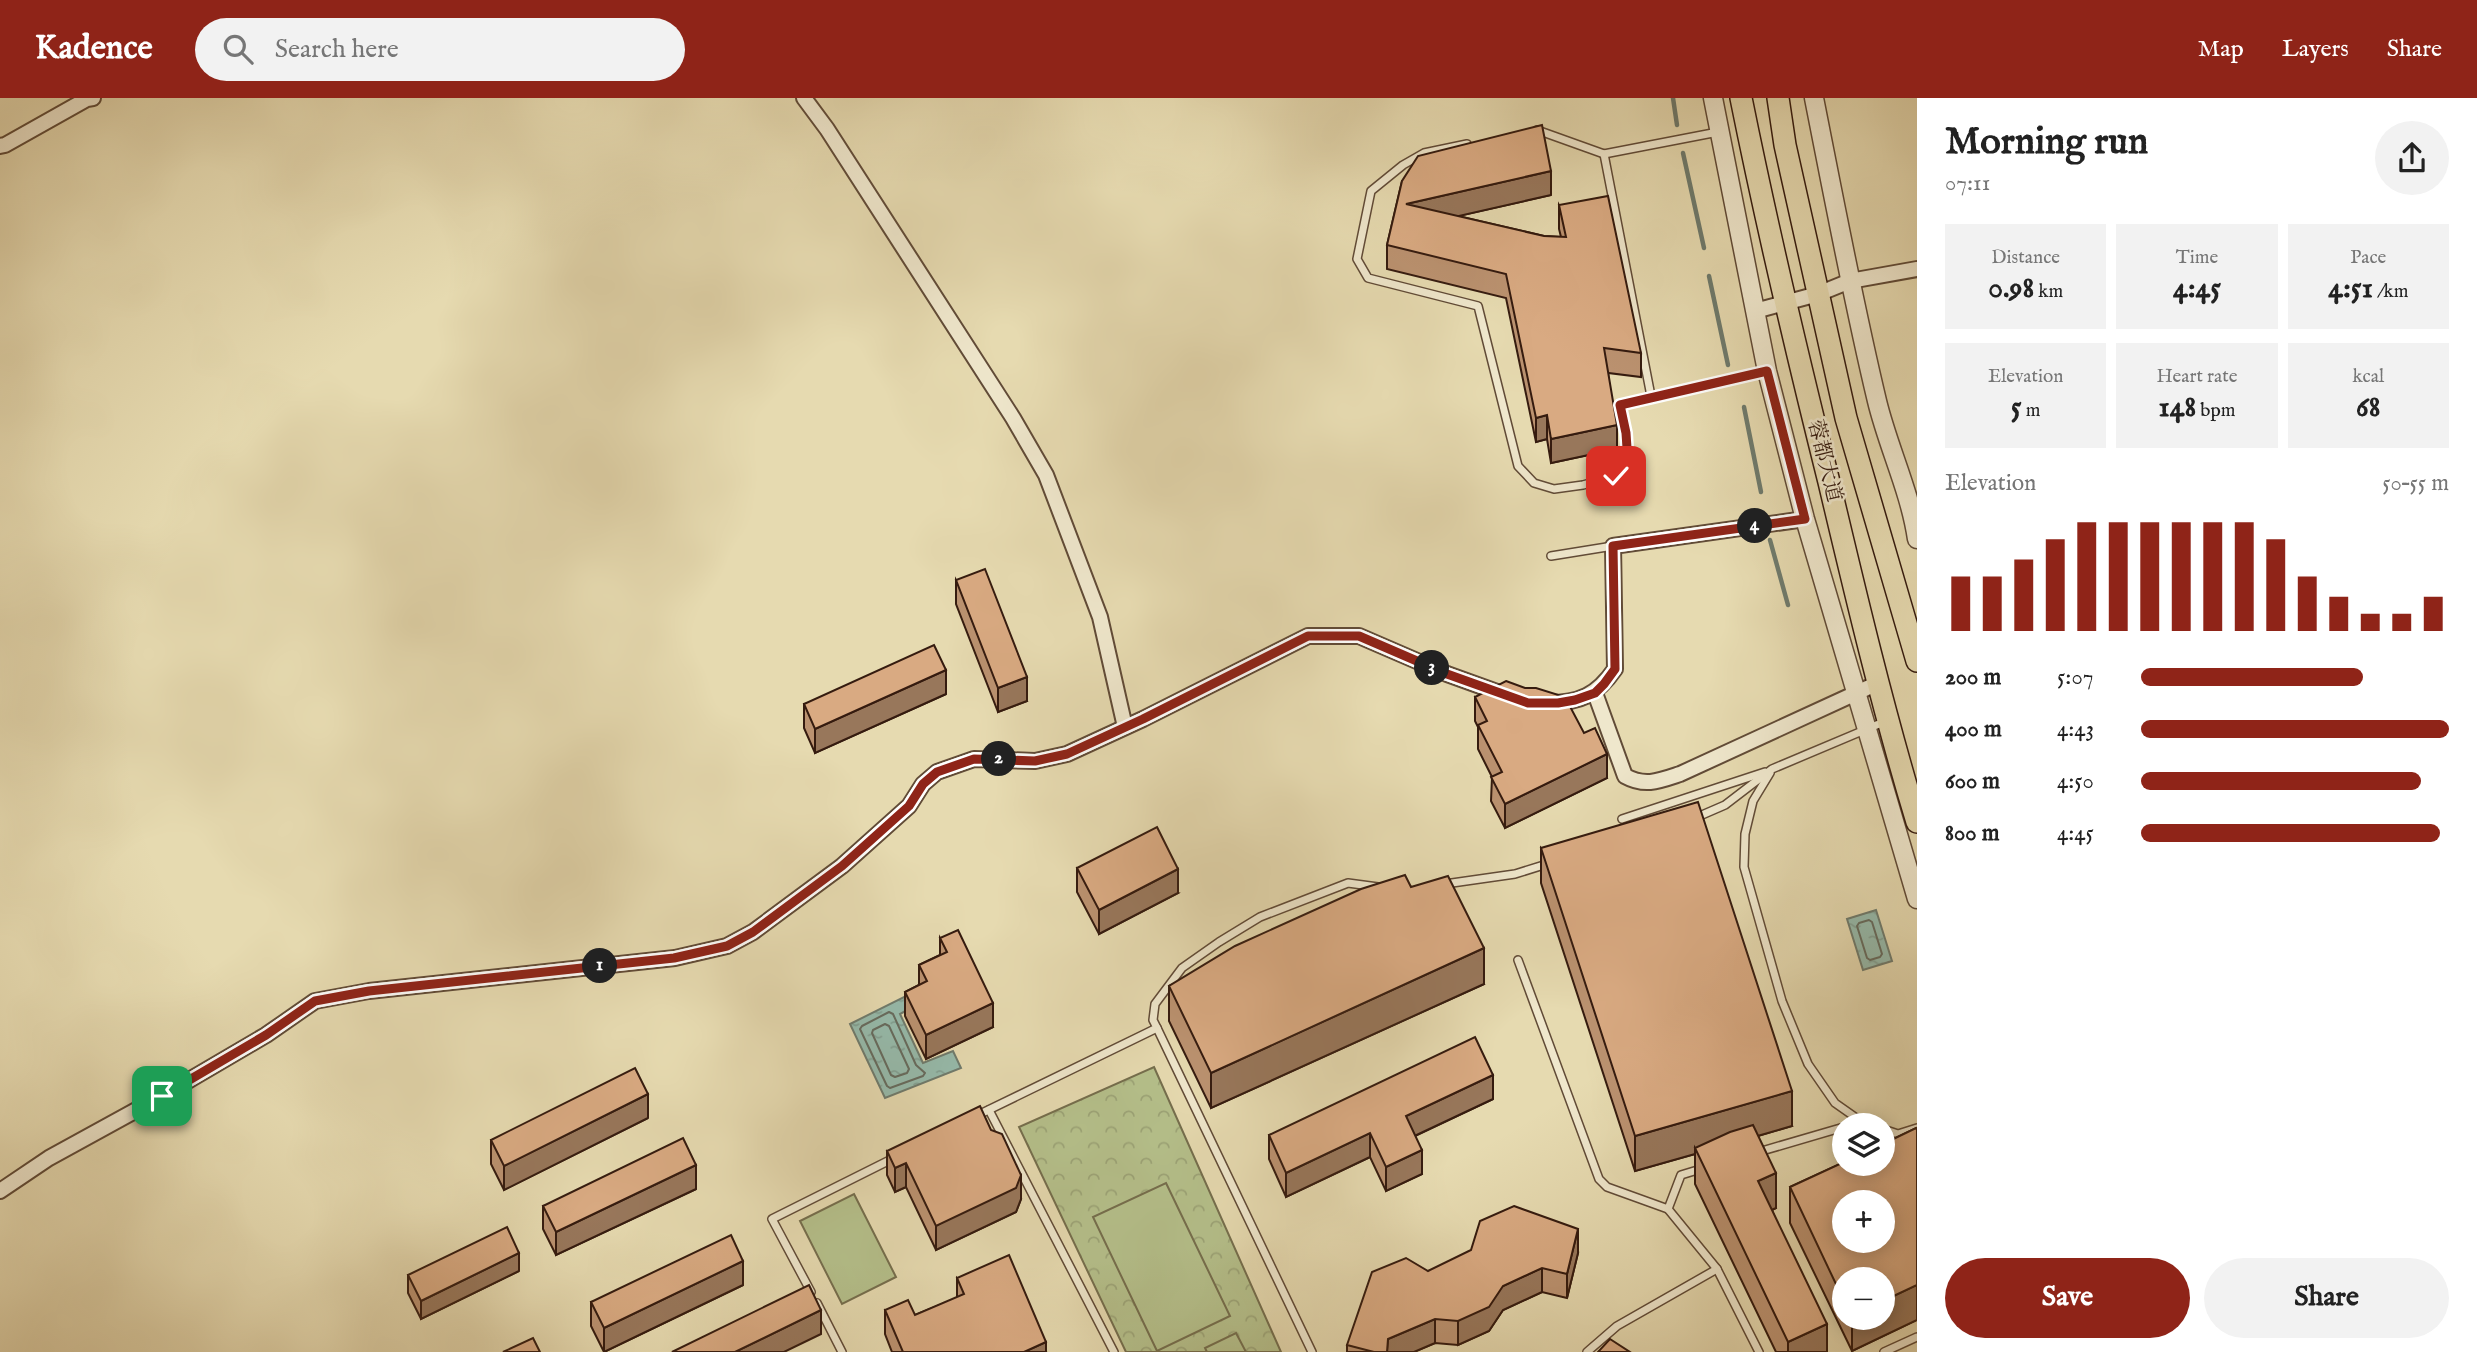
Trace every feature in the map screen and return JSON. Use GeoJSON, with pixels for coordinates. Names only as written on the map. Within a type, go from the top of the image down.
{"type":"FeatureCollection","features":[{"type":"Feature","properties":{"kind":"main road","name":"蓉都大道"},"geometry":{"type":"LineString","coordinates":[[1741,98],[1767,230],[1878,683],[1877,725],[1917,822]]}},
{"type":"Feature","properties":{"kind":"main road","name":"蓉都大道"},"geometry":{"type":"LineString","coordinates":[[1777,98],[1846,418],[1917,661]]}},
{"type":"Feature","properties":{"kind":"street"},"geometry":{"type":"LineString","coordinates":[[0,146],[93,98]]}},
{"type":"Feature","properties":{"kind":"street"},"geometry":{"type":"LineString","coordinates":[[804,98],[827,129],[1006,407],[1046,475],[1100,617],[1125,727]]}},
{"type":"Feature","properties":{"kind":"street"},"geometry":{"type":"LineString","coordinates":[[1713,98],[1767,371],[1805,519],[1857,691],[1877,725],[1917,899]]}},
{"type":"Feature","properties":{"kind":"street"},"geometry":{"type":"LineString","coordinates":[[1814,98],[1877,404],[1913,515],[1917,539]]}},
{"type":"Feature","properties":{"kind":"street"},"geometry":{"type":"LineString","coordinates":[[1755,311],[1818,294],[1850,281],[1917,269]]}},
{"type":"Feature","properties":{"kind":"street"},"geometry":{"type":"LineString","coordinates":[[0,1191],[48,1158],[266,1035],[315,1001],[369,991],[674,958],[727,946],[753,932],[842,866],[909,806],[923,784],[937,772],[974,759],[1035,761],[1067,754],[1308,636],[1359,636],[1447,674],[1523,701],[1558,703],[1595,693],[1615,669],[1613,546],[1805,519]]}},
{"type":"Feature","properties":{"kind":"street"},"geometry":{"type":"LineString","coordinates":[[1595,693],[1625,776],[1635,782],[1653,783],[1680,774],[1878,683]]}},
{"type":"Feature","properties":{"kind":"lane"},"geometry":{"type":"LineString","coordinates":[[1524,133],[1537,130],[1604,154],[1719,132]]}},
{"type":"Feature","properties":{"kind":"lane"},"geometry":{"type":"LineString","coordinates":[[1474,143],[1424,153],[1403,165],[1371,191],[1357,259],[1368,278],[1478,306],[1518,466],[1534,483],[1554,489],[1616,476],[1628,463],[1626,433],[1620,405],[1767,371]]}},
{"type":"Feature","properties":{"kind":"lane"},"geometry":{"type":"LineString","coordinates":[[1604,154],[1651,396]]}},
{"type":"Feature","properties":{"kind":"lane"},"geometry":{"type":"LineString","coordinates":[[1551,556],[1613,546]]}},
{"type":"Feature","properties":{"kind":"lane"},"geometry":{"type":"LineString","coordinates":[[1622,819],[1772,769],[1877,725]]}},
{"type":"Feature","properties":{"kind":"lane"},"geometry":{"type":"LineString","coordinates":[[1772,769],[1753,801],[1745,834],[1744,867],[1782,1001],[1808,1064],[1835,1103],[1850,1113]]}},
{"type":"Feature","properties":{"kind":"lane"},"geometry":{"type":"LineString","coordinates":[[1685,823],[1725,804],[1772,769]]}},
{"type":"Feature","properties":{"kind":"lane"},"geometry":{"type":"LineString","coordinates":[[1441,885],[1515,874],[1554,862]]}},
{"type":"Feature","properties":{"kind":"lane"},"geometry":{"type":"LineString","coordinates":[[1312,1352],[1153,1020],[1155,1004],[1182,968],[1259,917],[1348,883],[1392,889]]}},
{"type":"Feature","properties":{"kind":"lane"},"geometry":{"type":"LineString","coordinates":[[1518,960],[1599,1179],[1607,1187],[1668,1209],[1717,1269],[1759,1352]]}},
{"type":"Feature","properties":{"kind":"lane"},"geometry":{"type":"LineString","coordinates":[[1155,1004],[1167,999]]}},
{"type":"Feature","properties":{"kind":"lane"},"geometry":{"type":"LineString","coordinates":[[965,1122],[1157,1028]]}},
{"type":"Feature","properties":{"kind":"lane"},"geometry":{"type":"LineString","coordinates":[[989,1110],[1114,1352]]}},
{"type":"Feature","properties":{"kind":"lane"},"geometry":{"type":"LineString","coordinates":[[1895,1133],[1917,1128]]}},
{"type":"Feature","properties":{"kind":"lane"},"geometry":{"type":"LineString","coordinates":[[1744,1157],[1832,1131]]}},
{"type":"Feature","properties":{"kind":"lane"},"geometry":{"type":"LineString","coordinates":[[842,1352],[772,1219],[905,1152]]}},
{"type":"Feature","properties":{"kind":"lane"},"geometry":{"type":"LineString","coordinates":[[1668,1209],[1681,1175],[1718,1164]]}},
{"type":"Feature","properties":{"kind":"lane"},"geometry":{"type":"LineString","coordinates":[[1587,1352],[1617,1326],[1717,1269]]}},
{"type":"Feature","properties":{"kind":"lane"},"geometry":{"type":"LineString","coordinates":[[1884,1352],[1917,1337]]}},
{"type":"Feature","properties":{"kind":"green space"},"geometry":{"type":"Polygon","coordinates":[[[1154,1067],[1281,1352],[1126,1352],[1019,1127],[1154,1067]]]}},
{"type":"Feature","properties":{"kind":"green space"},"geometry":{"type":"Polygon","coordinates":[[[1166,1183],[1230,1316],[1157,1351],[1093,1217],[1166,1183]]]}},
{"type":"Feature","properties":{"kind":"green space"},"geometry":{"type":"Polygon","coordinates":[[[854,1194],[896,1277],[842,1304],[800,1221],[854,1194]]]}},
{"type":"Feature","properties":{"kind":"green space"},"geometry":{"type":"Polygon","coordinates":[[[1236,1333],[1246,1352],[1207,1352],[1205,1348],[1236,1333]]]}},
{"type":"Feature","properties":{"kind":"water"},"geometry":{"type":"Polygon","coordinates":[[[1876,910],[1892,961],[1863,970],[1847,919],[1876,910]]]}},
{"type":"Feature","properties":{"kind":"water"},"geometry":{"type":"Polygon","coordinates":[[[914,992],[920,1003],[900,1014],[923,1063],[953,1051],[961,1068],[885,1098],[850,1024],[914,992]]]}},
{"type":"Feature","properties":{"kind":"building"},"geometry":{"type":"Polygon","coordinates":[[[1542,125],[1551,171],[1406,204],[1544,236],[1566,237],[1559,205],[1608,196],[1641,353],[1604,348],[1617,425],[1551,439],[1547,415],[1536,418],[1506,274],[1387,245],[1402,181],[1418,156],[1542,125]]]}},
{"type":"Feature","properties":{"kind":"building"},"geometry":{"type":"Polygon","coordinates":[[[985,569],[1027,677],[998,688],[956,580],[985,569]]]}},
{"type":"Feature","properties":{"kind":"building"},"geometry":{"type":"Polygon","coordinates":[[[934,645],[946,670],[815,729],[804,704],[934,645]]]}},
{"type":"Feature","properties":{"kind":"building"},"geometry":{"type":"Polygon","coordinates":[[[1506,681],[1565,697],[1584,733],[1595,728],[1607,754],[1505,804],[1491,777],[1502,772],[1478,725],[1487,721],[1475,697],[1506,681]]]}},
{"type":"Feature","properties":{"kind":"building"},"geometry":{"type":"Polygon","coordinates":[[[1698,802],[1792,1091],[1635,1136],[1541,848],[1698,802]]]}},
{"type":"Feature","properties":{"kind":"building"},"geometry":{"type":"Polygon","coordinates":[[[1157,827],[1178,869],[1099,910],[1077,868],[1157,827]]]}},
{"type":"Feature","properties":{"kind":"building"},"geometry":{"type":"Polygon","coordinates":[[[1405,875],[1411,887],[1448,876],[1484,948],[1211,1073],[1169,986],[1235,946],[1361,889],[1405,875]]]}},
{"type":"Feature","properties":{"kind":"building"},"geometry":{"type":"Polygon","coordinates":[[[958,930],[993,1003],[926,1035],[905,992],[927,981],[919,965],[947,952],[940,938],[958,930]]]}},
{"type":"Feature","properties":{"kind":"building"},"geometry":{"type":"Polygon","coordinates":[[[1475,1037],[1493,1075],[1406,1116],[1422,1150],[1386,1167],[1370,1133],[1286,1173],[1269,1135],[1475,1037]]]}},
{"type":"Feature","properties":{"kind":"building"},"geometry":{"type":"Polygon","coordinates":[[[635,1068],[648,1094],[504,1166],[491,1140],[635,1068]]]}},
{"type":"Feature","properties":{"kind":"building"},"geometry":{"type":"Polygon","coordinates":[[[980,1106],[991,1130],[1002,1134],[1021,1175],[1016,1188],[936,1226],[906,1163],[895,1168],[887,1151],[980,1106]]]}},
{"type":"Feature","properties":{"kind":"building"},"geometry":{"type":"Polygon","coordinates":[[[1753,1125],[1776,1173],[1758,1181],[1827,1324],[1788,1342],[1695,1148],[1753,1125]]]}},
{"type":"Feature","properties":{"kind":"building"},"geometry":{"type":"Polygon","coordinates":[[[1916,1128],[1917,1285],[1895,1295],[1895,1267],[1832,1267],[1832,1276],[1790,1187],[1832,1168],[1832,1176],[1895,1176],[1895,1138],[1916,1128]]]}},
{"type":"Feature","properties":{"kind":"building"},"geometry":{"type":"Polygon","coordinates":[[[683,1138],[696,1165],[556,1232],[543,1206],[683,1138]]]}},
{"type":"Feature","properties":{"kind":"building"},"geometry":{"type":"Polygon","coordinates":[[[1514,1206],[1578,1229],[1567,1274],[1542,1268],[1503,1286],[1489,1307],[1458,1321],[1435,1319],[1388,1339],[1387,1352],[1374,1352],[1347,1345],[1372,1272],[1406,1258],[1428,1271],[1471,1250],[1480,1221],[1514,1206]]]}},
{"type":"Feature","properties":{"kind":"building"},"geometry":{"type":"Polygon","coordinates":[[[507,1227],[519,1253],[421,1301],[408,1275],[507,1227]]]}},
{"type":"Feature","properties":{"kind":"building"},"geometry":{"type":"Polygon","coordinates":[[[731,1235],[743,1261],[604,1328],[591,1302],[731,1235]]]}},
{"type":"Feature","properties":{"kind":"building"},"geometry":{"type":"Polygon","coordinates":[[[1009,1255],[1046,1342],[1024,1352],[903,1352],[885,1310],[908,1300],[915,1315],[964,1294],[957,1278],[1009,1255]]]}},
{"type":"Feature","properties":{"kind":"building"},"geometry":{"type":"Polygon","coordinates":[[[809,1285],[821,1310],[735,1352],[672,1352],[809,1285]]]}},
{"type":"Feature","properties":{"kind":"building"},"geometry":{"type":"Polygon","coordinates":[[[533,1338],[540,1352],[503,1352],[533,1338]]]}},
{"type":"Feature","properties":{"kind":"building"},"geometry":{"type":"Polygon","coordinates":[[[1610,1339],[1630,1352],[1598,1352],[1610,1339]]]}},
{"type":"Feature","properties":{"kind":"waterway"},"geometry":{"type":"LineString","coordinates":[[1673,98],[1677,125]]}},
{"type":"Feature","properties":{"kind":"waterway"},"geometry":{"type":"LineString","coordinates":[[1683,153],[1704,248]]}},
{"type":"Feature","properties":{"kind":"waterway"},"geometry":{"type":"LineString","coordinates":[[1709,276],[1728,365]]}},
{"type":"Feature","properties":{"kind":"waterway"},"geometry":{"type":"LineString","coordinates":[[1744,407],[1761,492]]}},
{"type":"Feature","properties":{"kind":"waterway"},"geometry":{"type":"LineString","coordinates":[[1770,540],[1788,605]]}},
{"type":"Feature","properties":{"kind":"route"},"geometry":{"type":"LineString","coordinates":[[162,1096],[266,1035],[315,1001],[369,991],[674,958],[727,946],[753,932],[842,866],[909,806],[923,784],[937,772],[974,759],[1035,761],[1067,754],[1308,636],[1359,636],[1447,674],[1528,703],[1558,703],[1595,693],[1615,669],[1613,546],[1805,519],[1767,371],[1620,405],[1626,433],[1628,463],[1616,476]]}}]}
